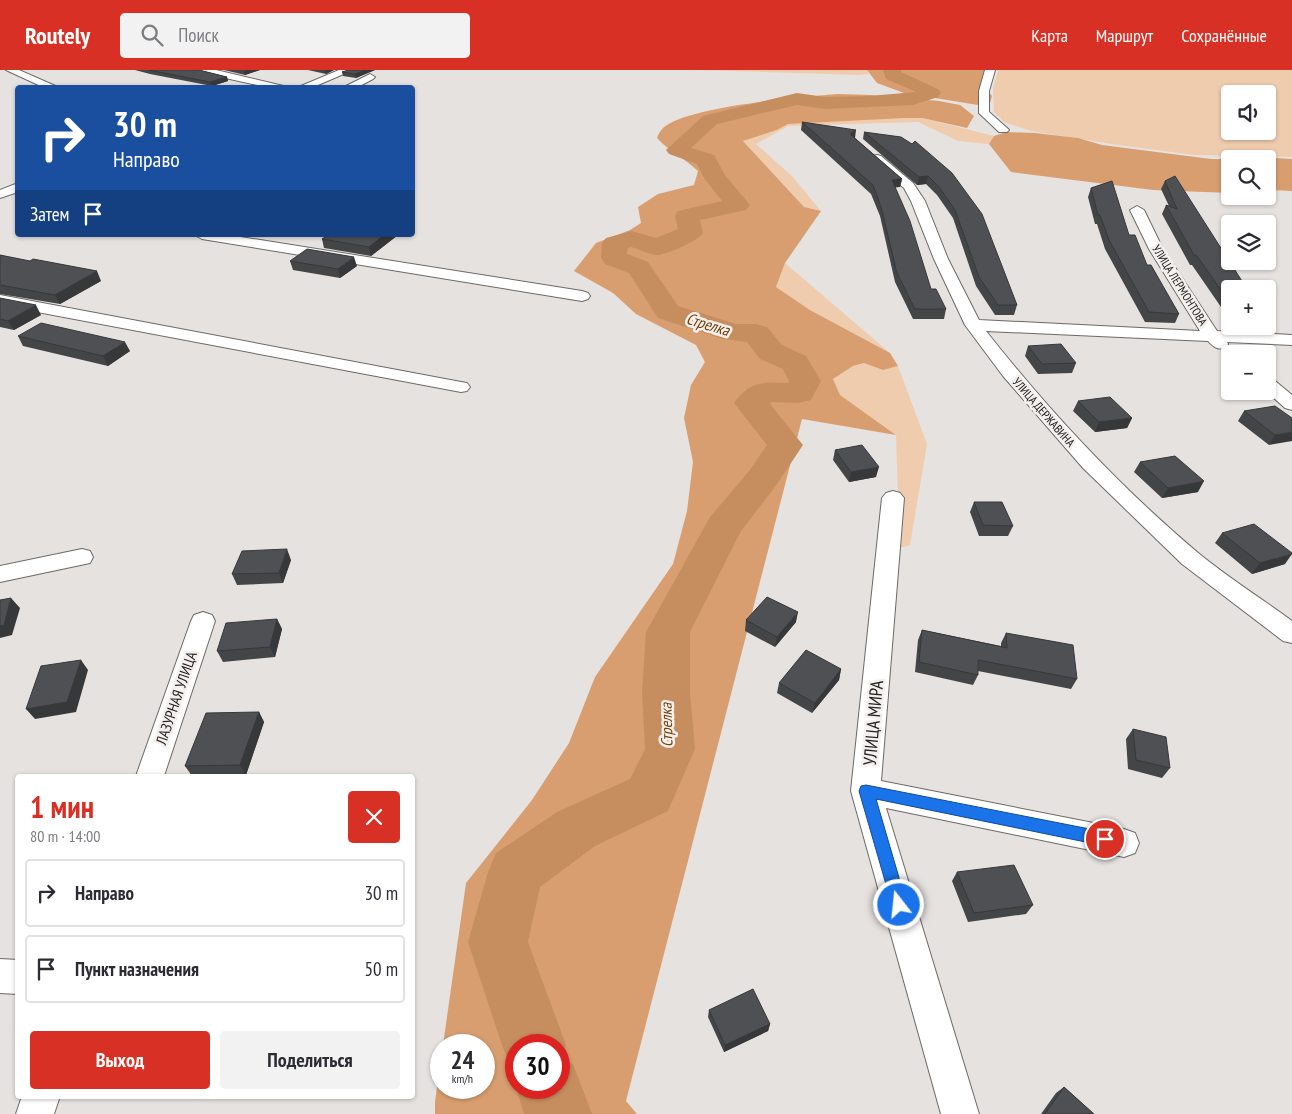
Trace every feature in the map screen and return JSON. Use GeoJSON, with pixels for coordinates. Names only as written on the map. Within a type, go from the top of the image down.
{"type":"FeatureCollection","features":[{"type":"Feature","properties":{"kind":"street"},"geometry":{"type":"LineString","coordinates":[[11,70],[48,85]]}},
{"type":"Feature","properties":{"kind":"street"},"geometry":{"type":"LineString","coordinates":[[202,70],[274,85]]}},
{"type":"Feature","properties":{"kind":"street"},"geometry":{"type":"LineString","coordinates":[[308,85],[348,70]]}},
{"type":"Feature","properties":{"kind":"street"},"geometry":{"type":"LineString","coordinates":[[990,70],[986,78],[982,100],[984,113],[1003,130]]}},
{"type":"Feature","properties":{"kind":"street"},"geometry":{"type":"LineString","coordinates":[[248,79],[266,73]]}},
{"type":"Feature","properties":{"kind":"street"},"geometry":{"type":"LineString","coordinates":[[353,85],[370,77]]}},
{"type":"Feature","properties":{"kind":"street"},"geometry":{"type":"LineString","coordinates":[[313,83],[326,85]]}},
{"type":"Feature","properties":{"kind":"street","name":"УЛИЦА ДЕРЖАВИНА"},"geometry":{"type":"LineString","coordinates":[[864,148],[909,186],[918,201],[941,258],[973,325],[1009,372],[1090,464],[1190,558],[1292,634]]}},
{"type":"Feature","properties":{"kind":"street"},"geometry":{"type":"LineString","coordinates":[[3,200],[15,190]]}},
{"type":"Feature","properties":{"kind":"street","name":"УЛИЦА ЛЕРМОНТОВА"},"geometry":{"type":"LineString","coordinates":[[1137,210],[1156,249],[1212,336],[1222,345]]}},
{"type":"Feature","properties":{"kind":"street"},"geometry":{"type":"LineString","coordinates":[[214,237],[582,296]]}},
{"type":"Feature","properties":{"kind":"street"},"geometry":{"type":"LineString","coordinates":[[0,300],[461,387]]}},
{"type":"Feature","properties":{"kind":"street"},"geometry":{"type":"LineString","coordinates":[[973,325],[1292,340]]}},
{"type":"Feature","properties":{"kind":"street"},"geometry":{"type":"LineString","coordinates":[[1276,391],[1292,404]]}},
{"type":"Feature","properties":{"kind":"street","name":"УЛИЦА МИРА"},"geometry":{"type":"LineString","coordinates":[[894,498],[866,791],[960,1114]]}},
{"type":"Feature","properties":{"kind":"street"},"geometry":{"type":"LineString","coordinates":[[0,574],[82,557]]}},
{"type":"Feature","properties":{"kind":"street","name":"ЛАЗУРНАЯ УЛИЦА"},"geometry":{"type":"LineString","coordinates":[[151,774],[203,620]]}},
{"type":"Feature","properties":{"kind":"street"},"geometry":{"type":"LineString","coordinates":[[866,791],[1124,843]]}},
{"type":"Feature","properties":{"kind":"street"},"geometry":{"type":"LineString","coordinates":[[0,976],[15,976]]}},
{"type":"Feature","properties":{"kind":"street"},"geometry":{"type":"LineString","coordinates":[[35,1114],[40,1099]]}},
{"type":"Feature","properties":{"kind":"shaded area"},"geometry":{"type":"Polygon","coordinates":[[[697,70],[867,70],[869,74],[859,75],[697,70]]]}},
{"type":"Feature","properties":{"kind":"shaded area"},"geometry":{"type":"Polygon","coordinates":[[[867,70],[993,70],[988,91],[992,96],[990,103],[978,105],[904,93],[877,83],[867,70]]]}},
{"type":"Feature","properties":{"kind":"shaded area"},"geometry":{"type":"Polygon","coordinates":[[[998,70],[1292,70],[1292,157],[1276,157],[1276,150],[1221,150],[1221,156],[1194,155],[1118,145],[1031,131],[1004,122],[994,112],[993,89],[998,70]]]}},
{"type":"Feature","properties":{"kind":"shaded area"},"geometry":{"type":"Polygon","coordinates":[[[838,94],[871,95],[939,101],[960,105],[974,116],[967,128],[922,118],[788,124],[777,130],[743,141],[804,207],[821,211],[785,263],[776,287],[810,310],[890,353],[898,366],[883,370],[864,363],[853,366],[833,379],[840,395],[896,435],[802,419],[626,1101],[637,1114],[435,1114],[435,1099],[495,1099],[495,1034],[445,1034],[466,883],[532,800],[569,743],[595,677],[673,564],[687,511],[693,462],[684,418],[691,385],[705,362],[696,345],[636,314],[613,293],[574,271],[596,243],[630,230],[641,223],[638,207],[658,194],[694,185],[698,171],[657,138],[663,128],[676,120],[695,114],[719,108],[773,100],[838,94]]]}},
{"type":"Feature","properties":{"kind":"shaded area"},"geometry":{"type":"Polygon","coordinates":[[[886,118],[922,118],[994,136],[989,144],[958,141],[918,122],[788,126],[756,144],[792,176],[821,211],[804,207],[743,141],[777,130],[788,124],[886,118]]]}},
{"type":"Feature","properties":{"kind":"shaded area"},"geometry":{"type":"Polygon","coordinates":[[[1007,132],[1035,133],[1078,138],[1102,145],[1221,159],[1221,193],[1153,190],[1011,172],[989,144],[994,136],[1007,132]]]}},
{"type":"Feature","properties":{"kind":"shaded area"},"geometry":{"type":"Polygon","coordinates":[[[1276,158],[1292,159],[1292,191],[1276,190],[1276,158]]]}},
{"type":"Feature","properties":{"kind":"shaded area"},"geometry":{"type":"Polygon","coordinates":[[[785,263],[890,353],[810,310],[776,287],[785,263]]]}},
{"type":"Feature","properties":{"kind":"shaded area"},"geometry":{"type":"Polygon","coordinates":[[[864,363],[883,370],[898,366],[927,444],[910,545],[900,548],[896,435],[840,395],[833,379],[853,366],[864,363]]]}},
{"type":"Feature","properties":{"kind":"building"},"geometry":{"type":"Polygon","coordinates":[[[149,70],[199,70],[227,77],[210,82],[149,70]]]}},
{"type":"Feature","properties":{"kind":"building"},"geometry":{"type":"Polygon","coordinates":[[[365,70],[355,74],[342,72],[365,70]]]}},
{"type":"Feature","properties":{"kind":"building"},"geometry":{"type":"Polygon","coordinates":[[[802,122],[856,130],[851,135],[902,179],[892,180],[910,221],[931,289],[936,289],[946,309],[915,309],[897,273],[881,207],[873,185],[802,122]]]}},
{"type":"Feature","properties":{"kind":"building"},"geometry":{"type":"Polygon","coordinates":[[[864,132],[901,137],[912,144],[915,141],[952,173],[982,214],[1017,305],[998,305],[979,277],[955,210],[939,187],[928,176],[919,177],[864,132]]]}},
{"type":"Feature","properties":{"kind":"building"},"geometry":{"type":"Polygon","coordinates":[[[1175,176],[1221,248],[1221,270],[1235,270],[1241,280],[1221,280],[1221,290],[1197,256],[1194,255],[1166,205],[1177,209],[1165,181],[1175,176]]]}},
{"type":"Feature","properties":{"kind":"building"},"geometry":{"type":"Polygon","coordinates":[[[1112,181],[1129,235],[1135,235],[1147,265],[1151,265],[1179,314],[1149,312],[1109,240],[1100,215],[1098,215],[1091,188],[1112,181]]]}},
{"type":"Feature","properties":{"kind":"building"},"geometry":{"type":"Polygon","coordinates":[[[325,237],[382,237],[369,247],[322,239],[325,237]]]}},
{"type":"Feature","properties":{"kind":"building"},"geometry":{"type":"Polygon","coordinates":[[[307,249],[354,257],[338,269],[290,261],[307,249]]]}},
{"type":"Feature","properties":{"kind":"building"},"geometry":{"type":"Polygon","coordinates":[[[0,255],[97,271],[55,295],[0,285],[0,255]]]}},
{"type":"Feature","properties":{"kind":"building"},"geometry":{"type":"Polygon","coordinates":[[[0,298],[36,305],[8,321],[0,319],[0,298]]]}},
{"type":"Feature","properties":{"kind":"building"},"geometry":{"type":"Polygon","coordinates":[[[41,323],[125,342],[103,356],[18,336],[41,323]]]}},
{"type":"Feature","properties":{"kind":"building"},"geometry":{"type":"Polygon","coordinates":[[[1061,344],[1076,363],[1042,364],[1028,346],[1061,344]]]}},
{"type":"Feature","properties":{"kind":"building"},"geometry":{"type":"Polygon","coordinates":[[[1110,397],[1132,418],[1099,422],[1078,401],[1110,397]]]}},
{"type":"Feature","properties":{"kind":"building"},"geometry":{"type":"Polygon","coordinates":[[[1275,406],[1292,418],[1292,432],[1275,435],[1244,411],[1275,406]]]}},
{"type":"Feature","properties":{"kind":"building"},"geometry":{"type":"Polygon","coordinates":[[[862,445],[879,467],[851,472],[835,450],[862,445]]]}},
{"type":"Feature","properties":{"kind":"building"},"geometry":{"type":"Polygon","coordinates":[[[1175,456],[1204,481],[1168,488],[1140,462],[1175,456]]]}},
{"type":"Feature","properties":{"kind":"building"},"geometry":{"type":"Polygon","coordinates":[[[974,502],[1002,502],[1013,526],[983,525],[974,502]]]}},
{"type":"Feature","properties":{"kind":"building"},"geometry":{"type":"Polygon","coordinates":[[[1254,524],[1292,554],[1260,563],[1222,533],[1254,524]]]}},
{"type":"Feature","properties":{"kind":"building"},"geometry":{"type":"Polygon","coordinates":[[[287,549],[279,573],[232,574],[242,551],[287,549]]]}},
{"type":"Feature","properties":{"kind":"building"},"geometry":{"type":"Polygon","coordinates":[[[767,597],[798,612],[777,637],[746,620],[767,597]]]}},
{"type":"Feature","properties":{"kind":"building"},"geometry":{"type":"Polygon","coordinates":[[[11,598],[4,625],[0,626],[0,600],[11,598]]]}},
{"type":"Feature","properties":{"kind":"building"},"geometry":{"type":"Polygon","coordinates":[[[277,619],[270,647],[217,651],[226,623],[277,619]]]}},
{"type":"Feature","properties":{"kind":"building"},"geometry":{"type":"Polygon","coordinates":[[[922,630],[1007,648],[1006,633],[1073,645],[1077,679],[978,660],[978,675],[919,662],[922,630]]]}},
{"type":"Feature","properties":{"kind":"building"},"geometry":{"type":"Polygon","coordinates":[[[806,650],[841,669],[815,703],[779,683],[806,650]]]}},
{"type":"Feature","properties":{"kind":"building"},"geometry":{"type":"Polygon","coordinates":[[[81,660],[67,702],[26,709],[41,666],[81,660]]]}},
{"type":"Feature","properties":{"kind":"building"},"geometry":{"type":"Polygon","coordinates":[[[259,712],[240,765],[185,766],[206,713],[259,712]]]}},
{"type":"Feature","properties":{"kind":"building"},"geometry":{"type":"Polygon","coordinates":[[[1133,729],[1166,737],[1170,768],[1136,760],[1133,729]]]}},
{"type":"Feature","properties":{"kind":"building"},"geometry":{"type":"Polygon","coordinates":[[[1014,865],[1033,905],[974,913],[957,872],[1014,865]]]}},
{"type":"Feature","properties":{"kind":"building"},"geometry":{"type":"Polygon","coordinates":[[[753,989],[770,1024],[725,1045],[709,1010],[753,989]]]}},
{"type":"Feature","properties":{"kind":"building"},"geometry":{"type":"Polygon","coordinates":[[[1064,1087],[1094,1114],[1045,1114],[1064,1087]]]}},
{"type":"Feature","properties":{"kind":"waterway","name":"Стрелка"},"geometry":{"type":"LineString","coordinates":[[530,1034],[498,942],[516,872],[576,829],[649,795],[670,749],[666,693],[668,632],[724,526],[762,479],[785,445],[751,403],[764,392],[799,393],[805,381],[795,363],[771,352],[756,333],[734,333],[668,312],[639,268],[614,258],[615,243],[632,239],[657,247],[691,233],[687,216],[738,205],[715,178],[706,160],[676,150],[710,120],[797,99],[825,103],[869,102],[913,99],[932,93],[892,75],[892,70]]}},
{"type":"Feature","properties":{"kind":"waterway","name":"Стрелка"},"geometry":{"type":"LineString","coordinates":[[553,1099],[558,1114]]}},
{"type":"Feature","properties":{"kind":"route"},"geometry":{"type":"LineString","coordinates":[[899,905],[866,791],[1105,839]]}}]}
